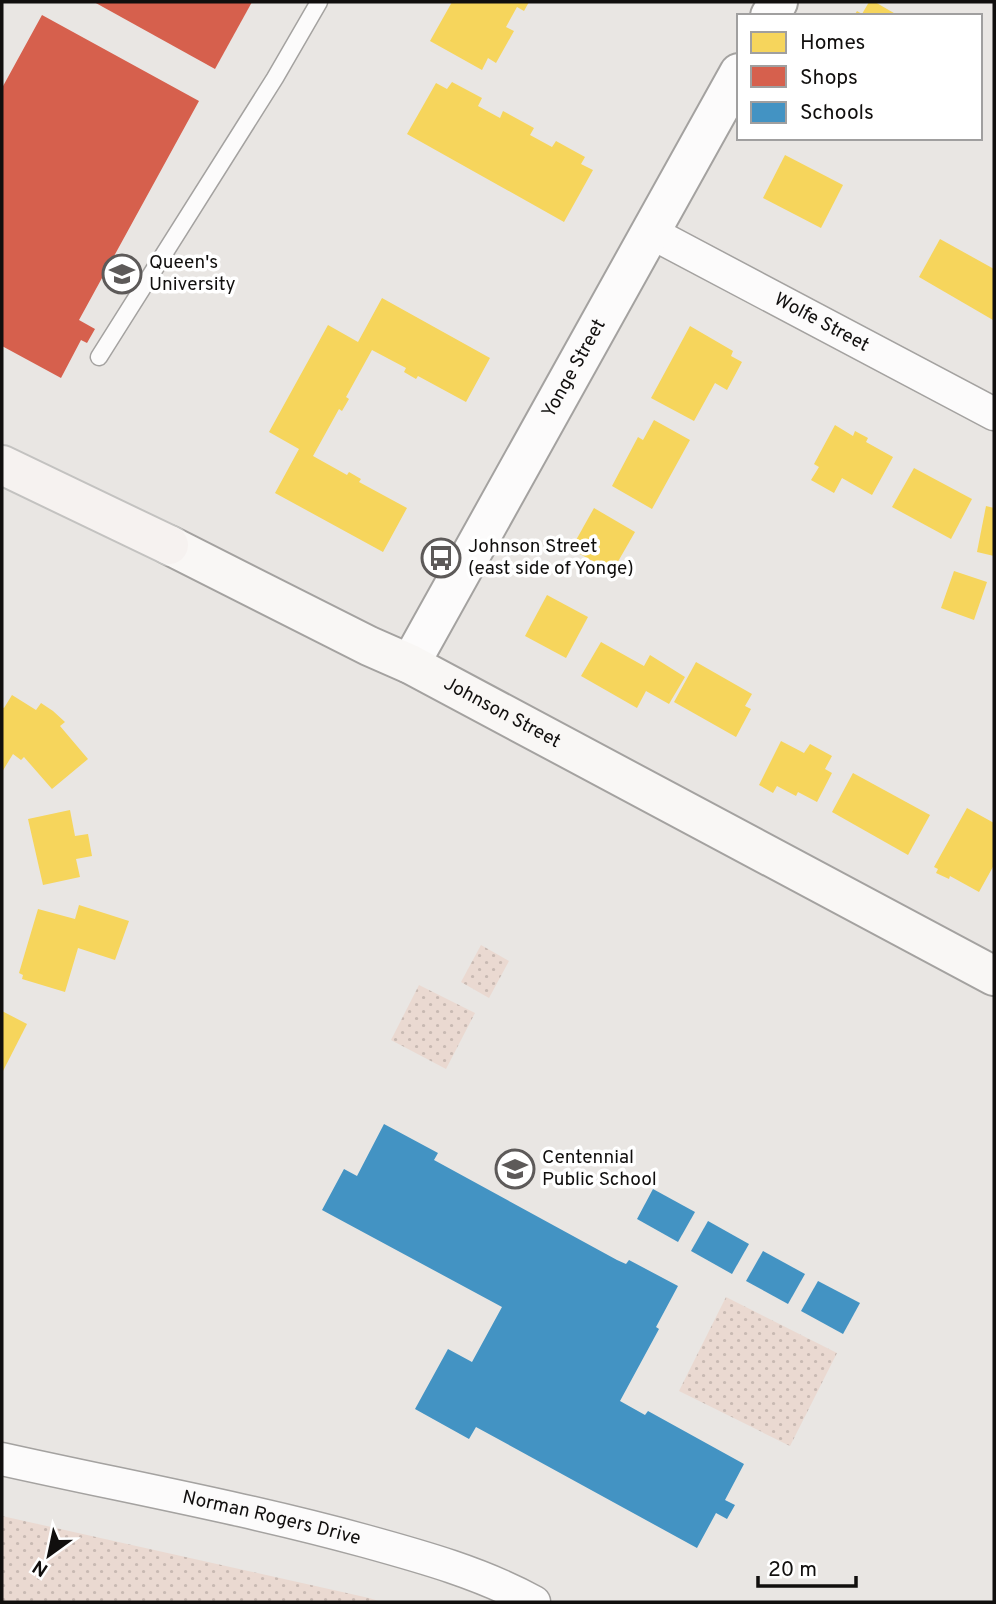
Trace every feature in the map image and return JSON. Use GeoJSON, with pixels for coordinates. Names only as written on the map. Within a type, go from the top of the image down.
{"type":"FeatureCollection","features":[{"type":"Feature","properties":{"kind":"main road","name":"Johnson Street"},"geometry":{"type":"LineString","coordinates":[[2,465],[410,664],[994,976]]}},
{"type":"Feature","properties":{"kind":"street","name":"Yonge Street"},"geometry":{"type":"LineString","coordinates":[[410,664],[737,77]]}},
{"type":"Feature","properties":{"kind":"street","name":"Wolfe Street"},"geometry":{"type":"LineString","coordinates":[[650,232],[994,414]]}},
{"type":"Feature","properties":{"kind":"street","name":"Norman Rogers Drive"},"geometry":{"type":"LineString","coordinates":[[2,1459],[305,1524],[426,1558],[500,1584],[534,1602]]}},
{"type":"Feature","properties":{"kind":"lane"},"geometry":{"type":"LineString","coordinates":[[99,357],[275,78],[319,2]]}},
{"type":"Feature","properties":{"kind":"shaded area"},"geometry":{"type":"Polygon","coordinates":[[[481,945],[509,961],[489,998],[461,982],[481,945]]]}},
{"type":"Feature","properties":{"kind":"shaded area"},"geometry":{"type":"Polygon","coordinates":[[[419,985],[475,1013],[446,1069],[391,1040],[419,985]]]}},
{"type":"Feature","properties":{"kind":"shaded area"},"geometry":{"type":"Polygon","coordinates":[[[726,1297],[837,1353],[790,1446],[679,1391],[726,1297]]]}},
{"type":"Feature","properties":{"kind":"shaded area"},"geometry":{"type":"Polygon","coordinates":[[[2,1516],[369,1598],[382,1602],[2,1602],[2,1516]]]}},
{"type":"Feature","properties":{"kind":"building: Homes"},"geometry":{"type":"Polygon","coordinates":[[[452,2],[529,2],[524,11],[517,7],[506,27],[514,31],[496,63],[488,58],[482,70],[430,41],[452,2]]]}},
{"type":"Feature","properties":{"kind":"building: Homes"},"geometry":{"type":"Polygon","coordinates":[[[869,2],[875,2],[896,14],[862,14],[869,2]]]}},
{"type":"Feature","properties":{"kind":"building: Homes"},"geometry":{"type":"Polygon","coordinates":[[[452,82],[482,98],[478,106],[500,118],[503,111],[534,128],[530,135],[552,147],[556,141],[585,157],[581,164],[593,170],[564,222],[407,134],[436,83],[447,89],[452,82]]]}},
{"type":"Feature","properties":{"kind":"building: Homes"},"geometry":{"type":"Polygon","coordinates":[[[785,155],[843,185],[821,228],[763,198],[785,155]]]}},
{"type":"Feature","properties":{"kind":"building: Homes"},"geometry":{"type":"Polygon","coordinates":[[[940,239],[994,269],[993,320],[919,277],[940,239]]]}},
{"type":"Feature","properties":{"kind":"building: Homes"},"geometry":{"type":"Polygon","coordinates":[[[382,298],[490,358],[466,402],[418,376],[416,379],[404,372],[406,368],[372,350],[346,397],[349,399],[342,411],[339,409],[313,456],[347,475],[349,472],[361,479],[359,482],[407,508],[383,552],[275,493],[299,449],[269,432],[328,325],[358,342],[382,298]]]}},
{"type":"Feature","properties":{"kind":"building: Homes"},"geometry":{"type":"Polygon","coordinates":[[[690,326],[733,351],[731,356],[742,362],[727,390],[715,383],[694,421],[651,398],[690,326]]]}},
{"type":"Feature","properties":{"kind":"building: Homes"},"geometry":{"type":"Polygon","coordinates":[[[654,420],[690,440],[652,509],[612,486],[638,437],[643,440],[654,420]]]}},
{"type":"Feature","properties":{"kind":"building: Homes"},"geometry":{"type":"Polygon","coordinates":[[[835,425],[853,436],[855,431],[868,438],[866,442],[893,457],[872,495],[842,478],[834,493],[811,480],[819,467],[814,464],[835,425]]]}},
{"type":"Feature","properties":{"kind":"building: Homes"},"geometry":{"type":"Polygon","coordinates":[[[914,468],[972,499],[951,539],[892,507],[914,468]]]}},
{"type":"Feature","properties":{"kind":"building: Homes"},"geometry":{"type":"Polygon","coordinates":[[[986,506],[994,508],[994,556],[977,552],[986,506]]]}},
{"type":"Feature","properties":{"kind":"building: Homes"},"geometry":{"type":"Polygon","coordinates":[[[594,508],[635,532],[612,572],[571,549],[594,508]]]}},
{"type":"Feature","properties":{"kind":"building: Homes"},"geometry":{"type":"Polygon","coordinates":[[[954,571],[987,582],[974,620],[941,608],[954,571]]]}},
{"type":"Feature","properties":{"kind":"building: Homes"},"geometry":{"type":"Polygon","coordinates":[[[547,595],[588,617],[566,658],[525,636],[547,595]]]}},
{"type":"Feature","properties":{"kind":"building: Homes"},"geometry":{"type":"Polygon","coordinates":[[[601,642],[644,666],[650,655],[685,677],[669,704],[646,691],[637,708],[581,676],[601,642]]]}},
{"type":"Feature","properties":{"kind":"building: Homes"},"geometry":{"type":"Polygon","coordinates":[[[696,662],[752,694],[745,706],[751,709],[736,737],[674,702],[696,662]]]}},
{"type":"Feature","properties":{"kind":"building: Homes"},"geometry":{"type":"Polygon","coordinates":[[[12,695],[36,710],[41,703],[53,711],[65,722],[60,726],[88,759],[52,789],[24,757],[21,760],[13,754],[2,772],[2,707],[4,708],[12,695]]]}},
{"type":"Feature","properties":{"kind":"building: Homes"},"geometry":{"type":"Polygon","coordinates":[[[781,741],[804,753],[810,744],[832,756],[825,769],[832,773],[817,802],[798,792],[796,796],[777,786],[773,793],[759,785],[781,741]]]}},
{"type":"Feature","properties":{"kind":"building: Homes"},"geometry":{"type":"Polygon","coordinates":[[[853,773],[930,815],[908,855],[832,812],[853,773]]]}},
{"type":"Feature","properties":{"kind":"building: Homes"},"geometry":{"type":"Polygon","coordinates":[[[967,808],[994,823],[994,865],[979,892],[950,876],[949,879],[936,873],[938,869],[934,867],[967,808]]]}},
{"type":"Feature","properties":{"kind":"building: Homes"},"geometry":{"type":"Polygon","coordinates":[[[70,810],[75,836],[88,834],[92,856],[76,859],[80,877],[43,885],[28,819],[70,810]]]}},
{"type":"Feature","properties":{"kind":"building: Homes"},"geometry":{"type":"Polygon","coordinates":[[[79,905],[129,921],[115,960],[78,948],[65,992],[22,979],[23,975],[19,973],[38,909],[75,919],[79,905]]]}},
{"type":"Feature","properties":{"kind":"building: Homes"},"geometry":{"type":"Polygon","coordinates":[[[2,1011],[27,1024],[2,1073],[2,1011]]]}},
{"type":"Feature","properties":{"kind":"building: Shops"},"geometry":{"type":"Polygon","coordinates":[[[94,2],[252,2],[215,69],[94,2]]]}},
{"type":"Feature","properties":{"kind":"building: Shops"},"geometry":{"type":"Polygon","coordinates":[[[42,15],[199,101],[79,320],[95,329],[87,343],[81,340],[61,378],[2,346],[2,88],[42,15]]]}},
{"type":"Feature","properties":{"kind":"building: Schools"},"geometry":{"type":"Polygon","coordinates":[[[384,1124],[438,1153],[434,1160],[617,1260],[626,1264],[629,1260],[678,1286],[656,1327],[659,1329],[620,1401],[645,1415],[648,1411],[744,1464],[725,1500],[735,1505],[727,1519],[716,1513],[697,1548],[476,1427],[469,1439],[415,1409],[448,1349],[472,1362],[502,1307],[322,1210],[344,1169],[357,1176],[384,1124]]]}},
{"type":"Feature","properties":{"kind":"building: Schools"},"geometry":{"type":"Polygon","coordinates":[[[653,1189],[695,1212],[678,1242],[637,1219],[653,1189]]]}},
{"type":"Feature","properties":{"kind":"building: Schools"},"geometry":{"type":"Polygon","coordinates":[[[708,1221],[749,1244],[732,1274],[691,1251],[708,1221]]]}},
{"type":"Feature","properties":{"kind":"building: Schools"},"geometry":{"type":"Polygon","coordinates":[[[763,1251],[805,1274],[788,1304],[746,1281],[763,1251]]]}},
{"type":"Feature","properties":{"kind":"building: Schools"},"geometry":{"type":"Polygon","coordinates":[[[818,1281],[860,1303],[843,1334],[801,1311],[818,1281]]]}},
{"type":"Feature","properties":{"kind":"place","name":"Queen's University"},"geometry":{"type":"Point","coordinates":[122,274]}},
{"type":"Feature","properties":{"kind":"place","name":"Johnson Street (east side of Yonge)"},"geometry":{"type":"Point","coordinates":[441,558]}},
{"type":"Feature","properties":{"kind":"place","name":"Centennial Public School"},"geometry":{"type":"Point","coordinates":[515,1169]}}]}
